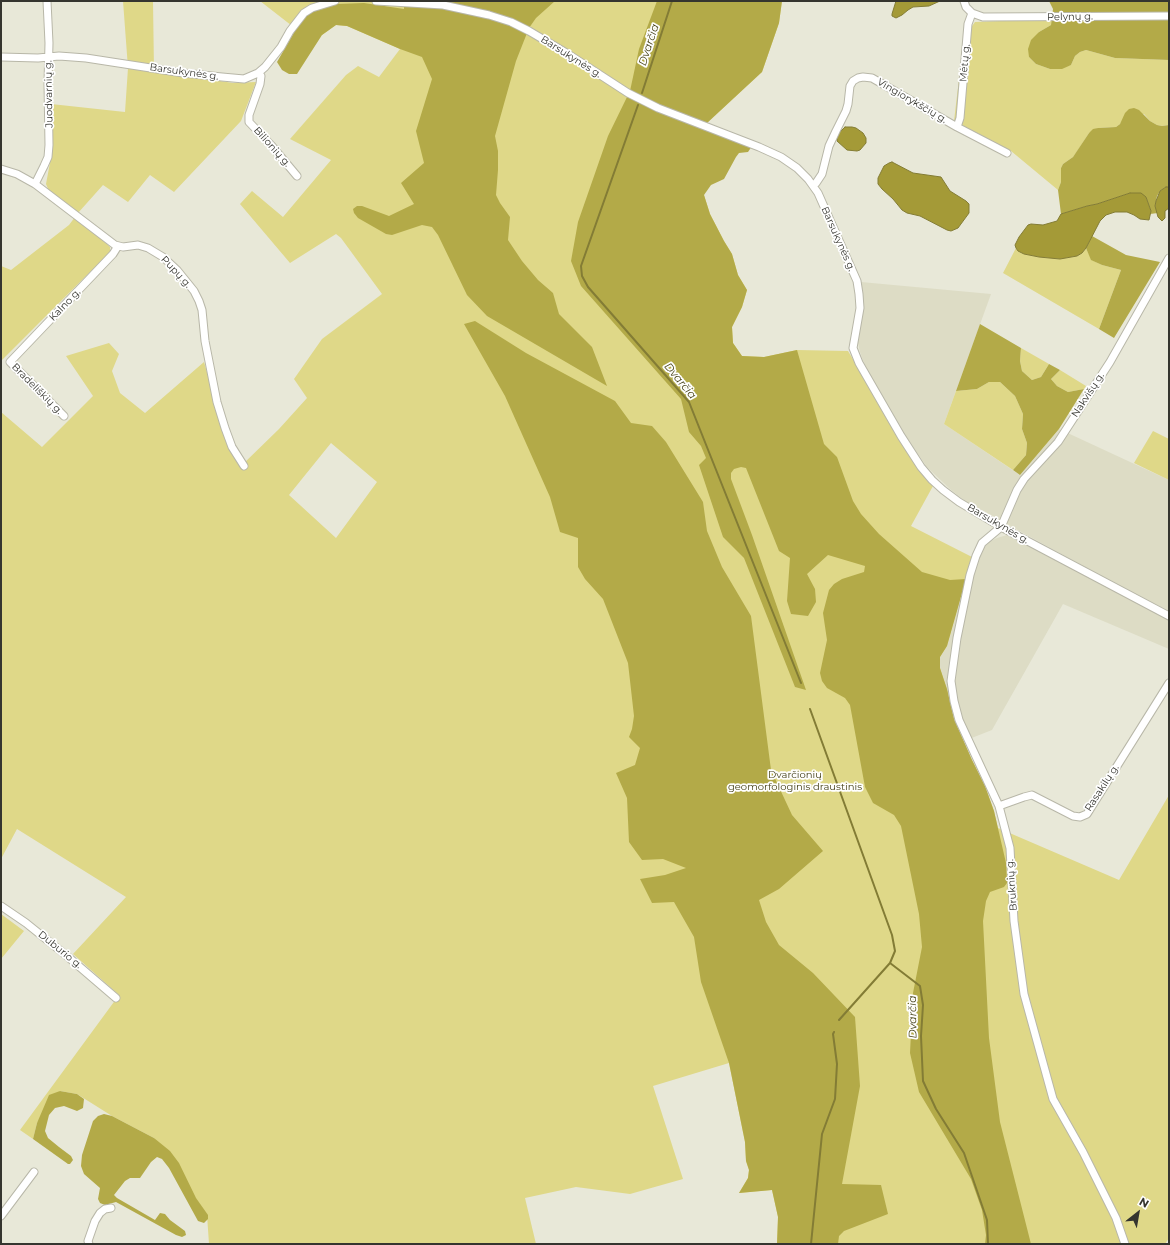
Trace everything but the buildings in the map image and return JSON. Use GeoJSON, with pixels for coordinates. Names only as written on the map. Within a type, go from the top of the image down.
{"type":"FeatureCollection","features":[{"type":"Feature","properties":{"kind":"street","name":"Juodvarnių g."},"geometry":{"type":"LineString","coordinates":[[35,184],[48,156],[49,145],[49,43],[47,1]]}},
{"type":"Feature","properties":{"kind":"street","name":"Barsukynės g."},"geometry":{"type":"LineString","coordinates":[[1,57],[38,58],[59,56],[86,58],[183,73],[237,79],[251,77],[258,73],[272,60],[297,21],[304,13],[312,8],[335,1]]}},
{"type":"Feature","properties":{"kind":"street","name":"Barsukynės g."},"geometry":{"type":"LineString","coordinates":[[376,1],[443,5],[489,15],[511,22],[568,54],[628,93],[658,108],[759,147],[781,157],[797,168],[813,185],[818,193],[857,281],[860,308],[853,348],[859,363],[901,436],[921,467],[943,490],[1001,527],[1169,616]]}},
{"type":"Feature","properties":{"kind":"street"},"geometry":{"type":"LineString","coordinates":[[964,1],[966,7],[972,13]]}},
{"type":"Feature","properties":{"kind":"street","name":"Pelynų g."},"geometry":{"type":"LineString","coordinates":[[972,13],[983,17],[1169,16]]}},
{"type":"Feature","properties":{"kind":"street","name":"Mėtų g."},"geometry":{"type":"LineString","coordinates":[[958,127],[968,24],[972,13]]}},
{"type":"Feature","properties":{"kind":"street","name":"Bilionių g."},"geometry":{"type":"LineString","coordinates":[[258,73],[260,76],[260,84],[249,115],[249,122],[271,144],[298,176]]}},
{"type":"Feature","properties":{"kind":"street","name":"Vingiorykščių g."},"geometry":{"type":"LineString","coordinates":[[813,185],[822,174],[829,146],[846,111],[850,86],[853,81],[858,78],[867,77],[879,82],[1007,153]]}},
{"type":"Feature","properties":{"kind":"street"},"geometry":{"type":"LineString","coordinates":[[1,169],[18,174],[35,184],[118,246]]}},
{"type":"Feature","properties":{"kind":"street","name":"Pupų g."},"geometry":{"type":"LineString","coordinates":[[118,246],[138,245],[157,253],[170,263],[194,291],[202,310],[205,341],[219,408],[232,446],[244,466]]}},
{"type":"Feature","properties":{"kind":"street","name":"Kalno g."},"geometry":{"type":"LineString","coordinates":[[10,362],[113,254],[118,246]]}},
{"type":"Feature","properties":{"kind":"street","name":"Nakvišų g."},"geometry":{"type":"LineString","coordinates":[[1001,527],[1017,490],[1024,479],[1058,442],[1110,362],[1169,258]]}},
{"type":"Feature","properties":{"kind":"street","name":"Bradeliškių g."},"geometry":{"type":"LineString","coordinates":[[10,362],[64,416]]}},
{"type":"Feature","properties":{"kind":"street","name":"Bruknių g."},"geometry":{"type":"LineString","coordinates":[[1001,527],[982,543],[970,575],[957,638],[951,681],[954,701],[959,720],[999,806],[1010,848],[1014,921],[1024,994],[1053,1099],[1083,1152],[1116,1218],[1125,1244]]}},
{"type":"Feature","properties":{"kind":"street","name":"Rasakilų g."},"geometry":{"type":"LineString","coordinates":[[999,806],[1032,795],[1073,816],[1080,817],[1087,814],[1169,683]]}},
{"type":"Feature","properties":{"kind":"street","name":"Duburio g."},"geometry":{"type":"LineString","coordinates":[[1,906],[26,923],[116,998]]}},
{"type":"Feature","properties":{"kind":"street"},"geometry":{"type":"LineString","coordinates":[[1,1216],[34,1172]]}},
{"type":"Feature","properties":{"kind":"street"},"geometry":{"type":"LineString","coordinates":[[89,1244],[88,1241],[95,1220],[105,1209],[111,1208]]}},
{"type":"Feature","properties":{"kind":"shaded area"},"geometry":{"type":"Polygon","coordinates":[[[404,1],[555,1],[536,18],[529,28],[516,61],[495,136],[498,151],[496,195],[510,217],[508,240],[522,261],[538,280],[553,293],[559,314],[592,347],[607,386],[487,316],[467,295],[438,235],[432,227],[422,225],[392,235],[386,234],[358,218],[354,213],[353,209],[357,206],[362,206],[389,216],[414,204],[401,183],[424,163],[416,131],[432,79],[422,57],[347,26],[336,25],[322,35],[297,74],[289,74],[282,70],[277,62],[296,29],[308,13],[336,4],[364,3],[404,9],[404,1]]]}},
{"type":"Feature","properties":{"kind":"shaded area"},"geometry":{"type":"Polygon","coordinates":[[[657,1],[782,1],[779,23],[762,72],[707,123],[658,104],[630,91],[639,49],[657,1]]]}},
{"type":"Feature","properties":{"kind":"shaded area"},"geometry":{"type":"Polygon","coordinates":[[[896,1],[940,1],[929,6],[913,7],[896,18],[892,16],[892,14],[896,1]]]}},
{"type":"Feature","properties":{"kind":"shaded area"},"geometry":{"type":"Polygon","coordinates":[[[1049,1],[1169,1],[1169,60],[1115,58],[1086,50],[1075,56],[1071,65],[1062,69],[1050,69],[1036,64],[1029,57],[1028,49],[1031,40],[1039,32],[1051,25],[1053,9],[1049,1]]]}},
{"type":"Feature","properties":{"kind":"shaded area"},"geometry":{"type":"Polygon","coordinates":[[[627,97],[676,119],[752,146],[748,152],[739,153],[724,179],[711,185],[704,195],[710,214],[732,254],[738,275],[747,290],[742,307],[732,327],[733,343],[742,356],[764,357],[797,350],[824,444],[837,457],[853,501],[861,514],[879,534],[922,572],[950,580],[966,579],[947,646],[940,657],[940,668],[954,719],[985,786],[994,811],[1006,863],[1007,883],[1004,887],[990,892],[986,901],[983,921],[989,1038],[1000,1122],[1031,1244],[985,1244],[986,1235],[982,1210],[971,1179],[919,1092],[910,1053],[913,993],[922,947],[919,914],[901,826],[894,815],[873,803],[865,787],[850,705],[845,698],[827,688],[822,681],[820,673],[827,640],[823,613],[829,590],[834,584],[842,579],[864,572],[865,566],[828,555],[807,574],[815,589],[816,602],[808,616],[791,614],[787,601],[790,558],[779,551],[746,468],[741,467],[734,469],[731,473],[731,479],[806,690],[795,687],[744,558],[723,537],[699,465],[706,458],[701,446],[689,432],[681,399],[581,286],[571,261],[578,222],[608,136],[627,97]]]}},
{"type":"Feature","properties":{"kind":"shaded area"},"geometry":{"type":"Polygon","coordinates":[[[1134,108],[1139,110],[1150,121],[1157,125],[1169,125],[1169,187],[1166,187],[1160,191],[1157,196],[1155,206],[1158,213],[1150,214],[1151,211],[1146,197],[1130,193],[1061,214],[1058,190],[1061,182],[1061,168],[1063,164],[1073,157],[1093,129],[1116,127],[1120,124],[1125,113],[1129,109],[1134,108]]]}},
{"type":"Feature","properties":{"kind":"shaded area"},"geometry":{"type":"Polygon","coordinates":[[[845,127],[856,128],[863,133],[866,138],[866,143],[860,150],[847,150],[837,141],[839,133],[845,127]]]}},
{"type":"Feature","properties":{"kind":"shaded area"},"geometry":{"type":"Polygon","coordinates":[[[892,162],[913,173],[941,177],[950,191],[969,204],[969,213],[958,228],[951,231],[947,230],[920,216],[907,213],[902,210],[878,184],[878,178],[884,166],[892,162]]]}},
{"type":"Feature","properties":{"kind":"shaded area"},"geometry":{"type":"Polygon","coordinates":[[[1166,187],[1169,187],[1169,208],[1165,211],[1165,218],[1162,221],[1158,217],[1155,206],[1160,191],[1166,187]]]}},
{"type":"Feature","properties":{"kind":"shaded area"},"geometry":{"type":"Polygon","coordinates":[[[1130,193],[1141,193],[1146,197],[1151,211],[1149,220],[1140,219],[1127,212],[1115,212],[1106,215],[1100,221],[1086,248],[1077,256],[1060,259],[1039,257],[1024,254],[1016,248],[1015,245],[1019,237],[1028,225],[1043,225],[1057,221],[1061,214],[1130,193]]]}},
{"type":"Feature","properties":{"kind":"shaded area"},"geometry":{"type":"Polygon","coordinates":[[[1092,236],[1126,255],[1160,262],[1114,338],[1099,329],[1121,270],[1102,265],[1091,260],[1086,248],[1092,236]]]}},
{"type":"Feature","properties":{"kind":"shaded area"},"geometry":{"type":"Polygon","coordinates":[[[861,282],[991,294],[944,424],[1020,475],[1059,429],[1169,480],[1169,611],[1116,584],[965,501],[927,467],[895,421],[865,366],[860,352],[857,339],[862,301],[861,282]]]}},
{"type":"Feature","properties":{"kind":"shaded area"},"geometry":{"type":"Polygon","coordinates":[[[475,321],[526,353],[615,401],[631,423],[652,426],[666,442],[703,502],[707,531],[722,567],[751,616],[771,770],[792,815],[823,851],[779,889],[759,900],[766,922],[779,945],[813,973],[855,1017],[860,1086],[842,1184],[881,1185],[888,1214],[844,1231],[839,1236],[838,1244],[777,1244],[778,1217],[772,1190],[739,1193],[748,1178],[749,1170],[746,1161],[745,1142],[729,1063],[701,982],[694,937],[674,902],[652,903],[640,879],[665,875],[686,868],[663,859],[642,860],[629,842],[627,798],[616,773],[635,765],[640,748],[629,737],[634,716],[628,663],[603,599],[585,579],[578,567],[578,538],[560,532],[550,497],[505,396],[464,324],[475,321]]]}},
{"type":"Feature","properties":{"kind":"shaded area"},"geometry":{"type":"Polygon","coordinates":[[[980,324],[1021,348],[1020,361],[1022,371],[1032,380],[1041,377],[1049,364],[1060,370],[1051,379],[1057,386],[1068,392],[1084,389],[1059,429],[1020,475],[1013,470],[1026,455],[1027,443],[1022,429],[1023,414],[1015,396],[1000,382],[989,382],[977,389],[956,391],[980,324]]]}},
{"type":"Feature","properties":{"kind":"shaded area"},"geometry":{"type":"Polygon","coordinates":[[[1007,535],[1169,619],[1169,649],[1063,604],[992,730],[964,741],[954,719],[940,668],[940,657],[947,646],[966,579],[981,551],[989,542],[1007,535]]]}},
{"type":"Feature","properties":{"kind":"shaded area"},"geometry":{"type":"Polygon","coordinates":[[[60,1091],[77,1094],[84,1099],[83,1108],[77,1111],[64,1106],[55,1108],[49,1115],[45,1131],[48,1138],[71,1156],[73,1160],[70,1164],[33,1139],[37,1123],[49,1095],[60,1091]]]}},
{"type":"Feature","properties":{"kind":"shaded area"},"geometry":{"type":"Polygon","coordinates":[[[104,1114],[112,1116],[154,1138],[170,1151],[179,1163],[196,1198],[208,1215],[208,1219],[204,1223],[198,1221],[169,1168],[162,1159],[157,1157],[151,1162],[140,1178],[130,1178],[125,1181],[114,1195],[155,1220],[160,1213],[165,1214],[170,1220],[185,1231],[186,1235],[182,1237],[176,1235],[116,1202],[105,1205],[100,1203],[98,1199],[100,1188],[84,1174],[81,1166],[82,1155],[93,1121],[98,1116],[104,1114]]]}},
{"type":"Feature","properties":{"kind":"green space"},"geometry":{"type":"Polygon","coordinates":[[[123,1],[153,1],[154,71],[233,83],[256,82],[241,121],[174,192],[150,175],[128,202],[103,185],[78,213],[49,191],[46,184],[52,152],[51,104],[125,112],[128,68],[123,1]]]}},
{"type":"Feature","properties":{"kind":"green space","name":"Dvarčionių geomorfologinis draustinis"},"geometry":{"type":"Polygon","coordinates":[[[260,1],[782,1],[779,23],[762,72],[707,123],[704,195],[710,214],[732,254],[738,275],[747,290],[742,307],[732,327],[733,343],[742,356],[764,357],[797,350],[848,351],[921,473],[933,486],[911,526],[972,557],[947,646],[940,657],[940,668],[954,719],[985,786],[994,811],[998,828],[1119,880],[1169,795],[1169,1238],[1165,1244],[777,1244],[778,1217],[772,1190],[739,1193],[748,1178],[749,1170],[746,1161],[745,1142],[729,1063],[653,1086],[683,1179],[630,1194],[576,1187],[525,1198],[536,1244],[209,1244],[207,1215],[154,1138],[112,1116],[77,1094],[60,1091],[37,1123],[33,1139],[20,1130],[119,995],[73,954],[126,897],[17,829],[1,859],[1,412],[42,447],[93,396],[66,356],[109,343],[119,354],[112,371],[120,393],[145,413],[204,362],[227,440],[241,466],[279,429],[307,398],[294,379],[322,339],[382,294],[341,238],[336,234],[290,263],[240,204],[252,191],[283,217],[331,160],[290,139],[346,75],[358,66],[379,77],[400,49],[347,26],[336,25],[322,35],[296,29],[260,1]],[[331,443],[289,495],[336,538],[377,482],[331,443]]]}},
{"type":"Feature","properties":{"kind":"green space"},"geometry":{"type":"Polygon","coordinates":[[[1052,19],[1051,25],[1039,32],[1029,57],[1036,64],[1050,69],[1071,65],[1075,56],[1086,50],[1115,58],[1169,60],[1169,125],[1157,125],[1150,121],[1144,114],[1123,120],[1116,127],[1098,128],[1089,133],[1073,157],[1063,164],[1061,168],[1061,182],[1058,190],[1011,151],[954,121],[964,37],[975,22],[1052,19]]]}},
{"type":"Feature","properties":{"kind":"green space"},"geometry":{"type":"Polygon","coordinates":[[[78,213],[110,247],[110,252],[1,361],[1,266],[11,270],[69,225],[78,213]]]}},
{"type":"Feature","properties":{"kind":"green space"},"geometry":{"type":"Polygon","coordinates":[[[1016,248],[1024,254],[1060,259],[1077,256],[1086,248],[1092,260],[1102,265],[1121,270],[1099,329],[1003,273],[1016,248]]]}},
{"type":"Feature","properties":{"kind":"green space"},"geometry":{"type":"Polygon","coordinates":[[[1021,348],[1049,364],[1041,377],[1032,380],[1022,371],[1020,361],[1021,348]]]}},
{"type":"Feature","properties":{"kind":"green space"},"geometry":{"type":"Polygon","coordinates":[[[1060,370],[1086,386],[1084,389],[1068,392],[1057,386],[1051,379],[1060,370]]]}},
{"type":"Feature","properties":{"kind":"green space"},"geometry":{"type":"Polygon","coordinates":[[[989,382],[1000,382],[1015,396],[1023,414],[1022,429],[1027,443],[1026,455],[1013,470],[944,424],[956,391],[977,389],[989,382]]]}},
{"type":"Feature","properties":{"kind":"green space"},"geometry":{"type":"Polygon","coordinates":[[[1153,431],[1169,439],[1169,480],[1134,463],[1153,431]]]}},
{"type":"Feature","properties":{"kind":"green space"},"geometry":{"type":"Polygon","coordinates":[[[1,914],[24,931],[1,959],[1,914]]]}},
{"type":"Feature","properties":{"kind":"waterway","name":"Dvarčia"},"geometry":{"type":"LineString","coordinates":[[642,93],[672,1]]}},
{"type":"Feature","properties":{"kind":"waterway","name":"Dvarčia"},"geometry":{"type":"LineString","coordinates":[[638,105],[581,266],[582,276],[588,287],[689,402],[801,683]]}},
{"type":"Feature","properties":{"kind":"waterway","name":"Dvarčia"},"geometry":{"type":"LineString","coordinates":[[810,709],[892,935],[895,951],[890,963],[920,986],[923,1005],[921,1036],[923,1081],[936,1109],[964,1153],[987,1220],[988,1244]]}},
{"type":"Feature","properties":{"kind":"waterway"},"geometry":{"type":"LineString","coordinates":[[839,1020],[890,963]]}},
{"type":"Feature","properties":{"kind":"waterway"},"geometry":{"type":"LineString","coordinates":[[811,1244],[822,1134],[835,1099],[837,1064],[834,1032]]}}]}
